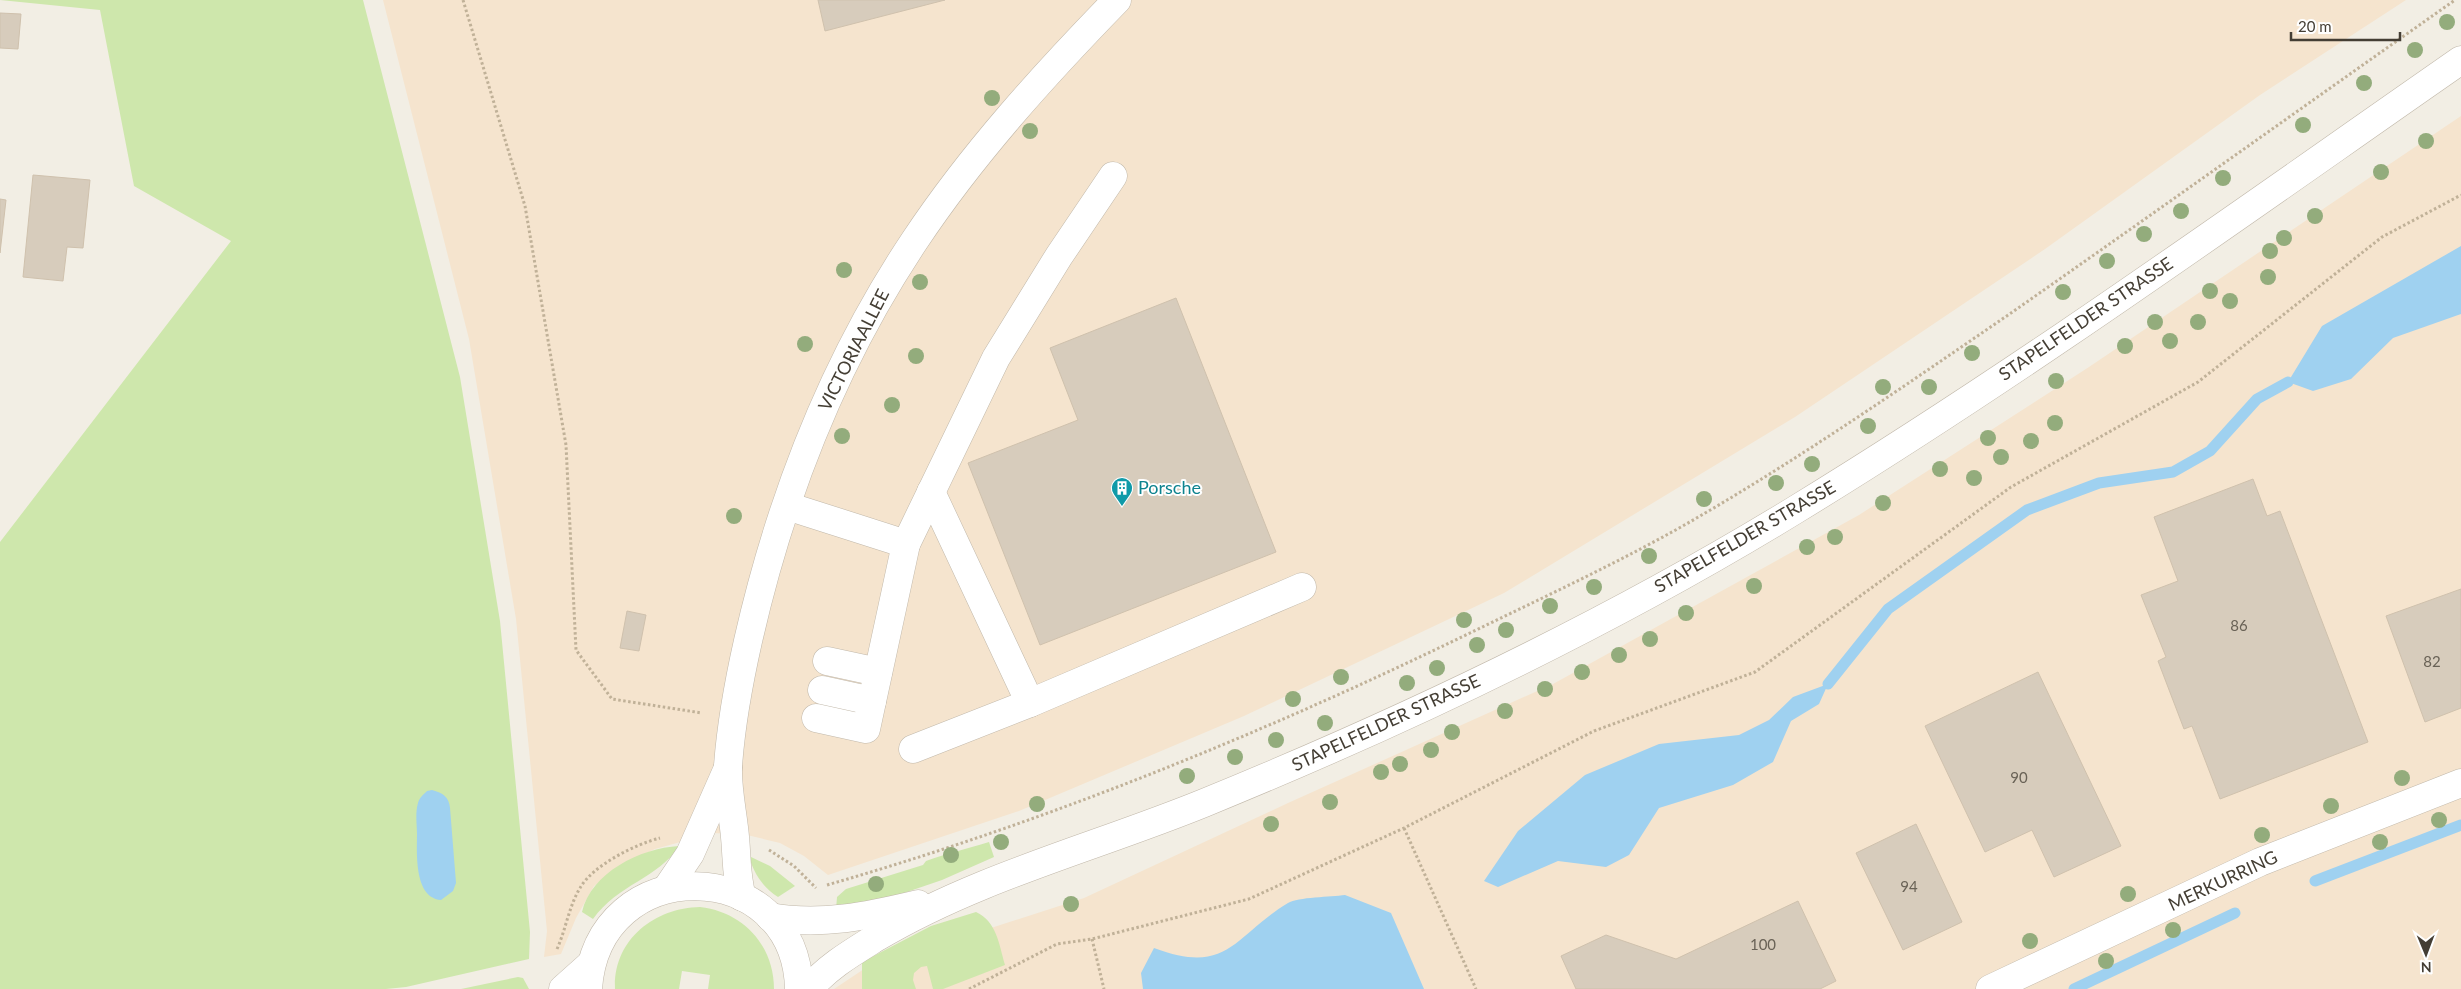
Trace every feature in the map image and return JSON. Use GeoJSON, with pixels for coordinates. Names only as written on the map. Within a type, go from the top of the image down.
{"type":"FeatureCollection","features":[{"type":"Feature","properties":{"kind":"street","name":"VICTORIAALLEE"},"geometry":{"type":"LineString","coordinates":[[742,897],[737,872],[728,768],[741,673],[771,548],[824,406],[864,323],[915,240],[974,160],[1051,67],[1117,0]]}},
{"type":"Feature","properties":{"kind":"street","name":"STAPELFELDER STRASSE"},"geometry":{"type":"LineString","coordinates":[[809,989],[831,968],[859,948],[896,926],[963,893],[1107,841],[1345,745],[1560,641],[1793,512],[1941,417],[2113,302],[2461,60]]}},
{"type":"Feature","properties":{"kind":"street"},"geometry":{"type":"LineString","coordinates":[[816,718],[866,729],[906,544],[996,358],[1059,256],[1113,176]]}},
{"type":"Feature","properties":{"kind":"street"},"geometry":{"type":"LineString","coordinates":[[931,492],[1030,702]]}},
{"type":"Feature","properties":{"kind":"street"},"geometry":{"type":"LineString","coordinates":[[787,506],[906,544]]}},
{"type":"Feature","properties":{"kind":"street"},"geometry":{"type":"LineString","coordinates":[[913,748],[1030,702],[1302,588]]}},
{"type":"Feature","properties":{"kind":"street"},"geometry":{"type":"LineString","coordinates":[[827,662],[878,672]]}},
{"type":"Feature","properties":{"kind":"street"},"geometry":{"type":"LineString","coordinates":[[822,690],[872,701]]}},
{"type":"Feature","properties":{"kind":"street","name":"VICTORIAALLEE"},"geometry":{"type":"LineString","coordinates":[[666,888],[690,854],[728,768]]}},
{"type":"Feature","properties":{"kind":"street","name":"MERKURRING"},"geometry":{"type":"LineString","coordinates":[[1990,989],[2260,862],[2461,783]]}},
{"type":"Feature","properties":{"kind":"street"},"geometry":{"type":"LineString","coordinates":[[563,989],[590,977],[604,935],[619,916],[637,901],[666,888],[701,885],[726,890],[742,897],[770,917],[790,948],[796,966],[799,989]]}},
{"type":"Feature","properties":{"kind":"street","name":"STAPELFELDER STRASSE"},"geometry":{"type":"LineString","coordinates":[[770,917],[802,922],[847,919],[963,893]]}},
{"type":"Feature","properties":{"kind":"path"},"geometry":{"type":"LineString","coordinates":[[463,0],[526,216],[566,446],[576,650],[612,699],[734,719]]}},
{"type":"Feature","properties":{"kind":"path"},"geometry":{"type":"LineString","coordinates":[[816,888],[1010,827],[1278,723],[1435,650],[1681,527],[1853,422],[2141,223],[2456,0]]}},
{"type":"Feature","properties":{"kind":"path"},"geometry":{"type":"LineString","coordinates":[[969,989],[1057,944],[1092,939],[1249,899],[1404,828],[1594,731],[1755,672],[2011,486],[2198,382],[2382,237],[2461,195]]}},
{"type":"Feature","properties":{"kind":"path"},"geometry":{"type":"LineString","coordinates":[[1404,828],[1476,989]]}},
{"type":"Feature","properties":{"kind":"path"},"geometry":{"type":"LineString","coordinates":[[763,847],[794,866],[816,888],[818,896]]}},
{"type":"Feature","properties":{"kind":"path"},"geometry":{"type":"LineString","coordinates":[[1092,939],[1104,989]]}},
{"type":"Feature","properties":{"kind":"shaded area"},"geometry":{"type":"Polygon","coordinates":[[[383,0],[2406,0],[2260,95],[2045,249],[1795,417],[1504,593],[1244,716],[1019,811],[828,875],[804,856],[780,843],[747,835],[713,833],[655,849],[622,865],[594,886],[576,918],[561,954],[544,957],[547,931],[516,619],[469,339],[383,0]]]}},
{"type":"Feature","properties":{"kind":"shaded area"},"geometry":{"type":"Polygon","coordinates":[[[2461,116],[2461,989],[834,989],[864,969],[1084,898],[1288,803],[1553,684],[1859,515],[2089,367],[2461,116]]]}},
{"type":"Feature","properties":{"kind":"green space"},"geometry":{"type":"Polygon","coordinates":[[[0,0],[363,0],[460,377],[500,621],[530,932],[529,959],[406,987],[386,989],[0,989],[0,542],[231,241],[134,186],[100,10],[0,0]]]}},
{"type":"Feature","properties":{"kind":"green space"},"geometry":{"type":"Polygon","coordinates":[[[989,842],[994,857],[942,880],[901,894],[836,910],[837,897],[846,889],[923,865],[926,861],[934,858],[989,842]]]}},
{"type":"Feature","properties":{"kind":"green space"},"geometry":{"type":"Polygon","coordinates":[[[679,846],[661,866],[614,897],[593,919],[582,912],[587,898],[595,886],[619,865],[649,852],[679,846]]]}},
{"type":"Feature","properties":{"kind":"green space"},"geometry":{"type":"Polygon","coordinates":[[[749,856],[770,866],[795,886],[778,897],[759,879],[749,856]]]}},
{"type":"Feature","properties":{"kind":"green space"},"geometry":{"type":"Polygon","coordinates":[[[700,907],[716,910],[730,916],[753,933],[762,945],[768,958],[773,973],[774,989],[708,989],[710,975],[682,971],[679,989],[615,989],[616,971],[621,956],[629,942],[640,930],[652,920],[667,913],[700,907]]]}},
{"type":"Feature","properties":{"kind":"green space"},"geometry":{"type":"Polygon","coordinates":[[[976,912],[983,916],[993,928],[1005,965],[943,989],[933,989],[927,966],[921,967],[914,973],[913,980],[916,989],[862,989],[862,962],[931,926],[976,912]]]}},
{"type":"Feature","properties":{"kind":"green space"},"geometry":{"type":"Polygon","coordinates":[[[518,977],[523,978],[529,989],[461,989],[518,977]]]}},
{"type":"Feature","properties":{"kind":"water"},"geometry":{"type":"Polygon","coordinates":[[[2461,246],[2461,314],[2393,338],[2351,379],[2313,391],[2288,382],[2322,326],[2461,246]]]}},
{"type":"Feature","properties":{"kind":"water"},"geometry":{"type":"Polygon","coordinates":[[[1828,684],[1819,704],[1791,721],[1773,762],[1733,785],[1659,808],[1629,855],[1606,867],[1558,861],[1498,887],[1484,881],[1518,831],[1585,775],[1659,744],[1739,735],[1769,720],[1793,697],[1828,684]]]}},
{"type":"Feature","properties":{"kind":"water"},"geometry":{"type":"Polygon","coordinates":[[[432,790],[445,796],[450,808],[456,883],[453,891],[441,900],[432,897],[426,892],[417,863],[417,807],[422,796],[427,791],[432,790]]]}},
{"type":"Feature","properties":{"kind":"water"},"geometry":{"type":"Polygon","coordinates":[[[1345,895],[1391,913],[1424,989],[1143,989],[1141,973],[1154,948],[1179,955],[1199,957],[1215,955],[1241,939],[1288,903],[1307,898],[1345,895]]]}},
{"type":"Feature","properties":{"kind":"building"},"geometry":{"type":"Polygon","coordinates":[[[818,0],[945,0],[825,31],[818,0]]]}},
{"type":"Feature","properties":{"kind":"building"},"geometry":{"type":"Polygon","coordinates":[[[0,13],[21,14],[18,49],[0,48],[0,13]]]}},
{"type":"Feature","properties":{"kind":"building"},"geometry":{"type":"Polygon","coordinates":[[[33,175],[90,180],[83,248],[67,247],[63,281],[23,277],[33,175]]]}},
{"type":"Feature","properties":{"kind":"building"},"geometry":{"type":"Polygon","coordinates":[[[0,199],[6,200],[0,253],[0,199]]]}},
{"type":"Feature","properties":{"kind":"building","name":"Porsche"},"geometry":{"type":"Polygon","coordinates":[[[1176,298],[1276,552],[1040,645],[968,463],[1078,420],[1050,348],[1176,298]]]}},
{"type":"Feature","properties":{"kind":"building"},"geometry":{"type":"Polygon","coordinates":[[[2253,479],[2267,516],[2280,511],[2368,742],[2220,799],[2192,726],[2184,729],[2158,661],[2166,657],[2141,595],[2178,581],[2154,517],[2253,479]]]}},
{"type":"Feature","properties":{"kind":"building"},"geometry":{"type":"Polygon","coordinates":[[[2461,589],[2461,708],[2425,722],[2386,616],[2461,589]]]}},
{"type":"Feature","properties":{"kind":"building"},"geometry":{"type":"Polygon","coordinates":[[[627,611],[646,615],[639,651],[620,648],[627,611]]]}},
{"type":"Feature","properties":{"kind":"building"},"geometry":{"type":"Polygon","coordinates":[[[2038,672],[2121,846],[2054,877],[2032,830],[1985,852],[1925,726],[2038,672]]]}},
{"type":"Feature","properties":{"kind":"building"},"geometry":{"type":"Polygon","coordinates":[[[1916,824],[1962,922],[1903,950],[1856,853],[1916,824]]]}},
{"type":"Feature","properties":{"kind":"building"},"geometry":{"type":"Polygon","coordinates":[[[1798,901],[1836,981],[1820,989],[1576,989],[1561,956],[1606,935],[1676,959],[1798,901]]]}},
{"type":"Feature","properties":{"kind":"waterway"},"geometry":{"type":"LineString","coordinates":[[1828,684],[1888,609],[2027,510],[2099,483],[2173,472],[2210,451],[2257,399],[2288,382]]}},
{"type":"Feature","properties":{"kind":"waterway"},"geometry":{"type":"LineString","coordinates":[[2315,881],[2461,825]]}},
{"type":"Feature","properties":{"kind":"waterway"},"geometry":{"type":"LineString","coordinates":[[2074,989],[2235,913]]}},
{"type":"Feature","properties":{"kind":"place","name":"Porsche"},"geometry":{"type":"Point","coordinates":[1122,507]}}]}
